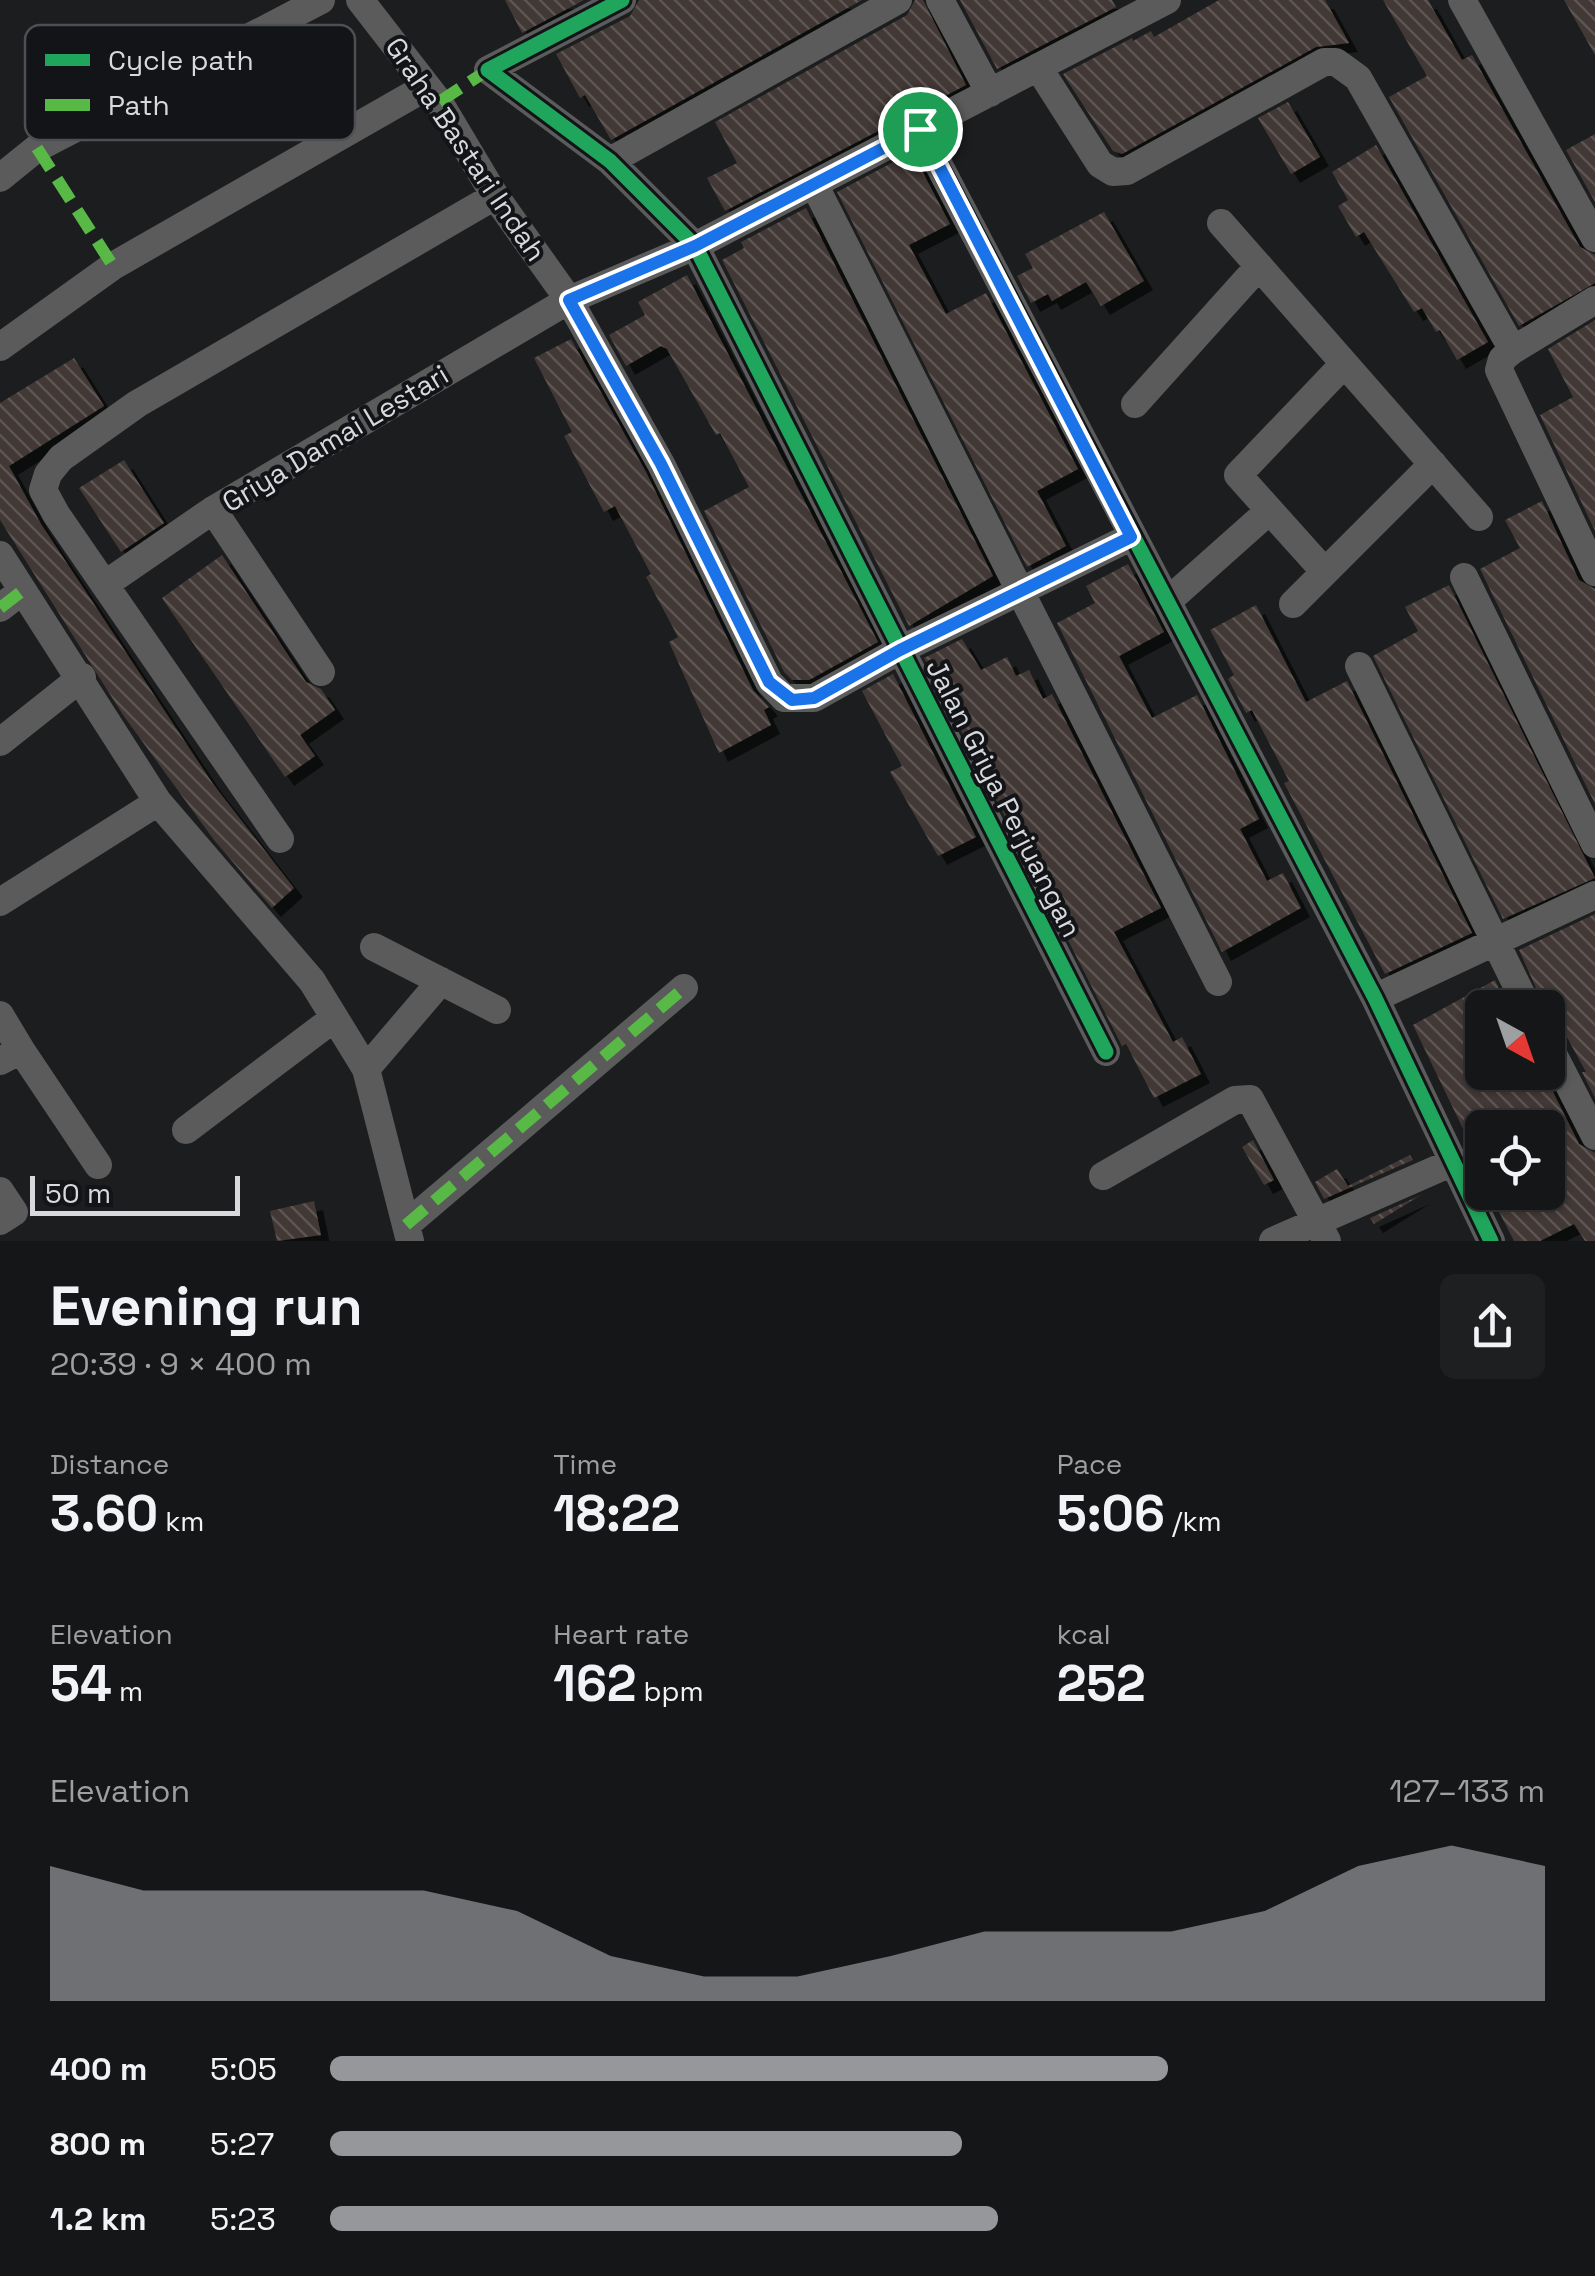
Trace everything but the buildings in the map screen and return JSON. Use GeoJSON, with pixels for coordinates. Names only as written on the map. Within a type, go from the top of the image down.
{"type":"FeatureCollection","features":[{"type":"Feature","properties":{"kind":"street"},"geometry":{"type":"LineString","coordinates":[[273,25],[321,0]]}},
{"type":"Feature","properties":{"kind":"street","name":"Graha Bastari Indah"},"geometry":{"type":"LineString","coordinates":[[360,0],[426,86],[495,196],[569,300],[661,464],[769,682],[784,698],[814,698],[900,650]]}},
{"type":"Feature","properties":{"kind":"street","name":"Jalan Griya Perjuangan"},"geometry":{"type":"LineString","coordinates":[[622,0],[488,70],[610,161],[695,246],[1106,1052]]}},
{"type":"Feature","properties":{"kind":"street"},"geometry":{"type":"LineString","coordinates":[[610,161],[898,0]]}},
{"type":"Feature","properties":{"kind":"street"},"geometry":{"type":"LineString","coordinates":[[940,0],[990,92]]}},
{"type":"Feature","properties":{"kind":"street","name":"Griya Damai Lestari"},"geometry":{"type":"LineString","coordinates":[[107,584],[213,510],[569,300],[695,246],[1168,0]]}},
{"type":"Feature","properties":{"kind":"street"},"geometry":{"type":"LineString","coordinates":[[1462,0],[1595,238]]}},
{"type":"Feature","properties":{"kind":"street"},"geometry":{"type":"LineString","coordinates":[[1038,67],[1100,164],[1113,172],[1127,171],[1324,62],[1346,68],[1358,78],[1514,350]]}},
{"type":"Feature","properties":{"kind":"street"},"geometry":{"type":"LineString","coordinates":[[355,127],[426,86]]}},
{"type":"Feature","properties":{"kind":"street"},"geometry":{"type":"LineString","coordinates":[[920,129],[1375,998],[1491,1241]]}},
{"type":"Feature","properties":{"kind":"street"},"geometry":{"type":"LineString","coordinates":[[0,178],[52,140]]}},
{"type":"Feature","properties":{"kind":"street"},"geometry":{"type":"LineString","coordinates":[[0,348],[113,266],[332,140]]}},
{"type":"Feature","properties":{"kind":"street"},"geometry":{"type":"LineString","coordinates":[[814,184],[1218,982]]}},
{"type":"Feature","properties":{"kind":"street"},"geometry":{"type":"LineString","coordinates":[[280,839],[44,490],[48,474],[61,458],[137,404],[495,196]]}},
{"type":"Feature","properties":{"kind":"street"},"geometry":{"type":"LineString","coordinates":[[1220,223],[1479,517]]}},
{"type":"Feature","properties":{"kind":"street"},"geometry":{"type":"LineString","coordinates":[[1136,404],[1259,266]]}},
{"type":"Feature","properties":{"kind":"street"},"geometry":{"type":"LineString","coordinates":[[1595,300],[1502,359],[1502,384],[1595,572]]}},
{"type":"Feature","properties":{"kind":"street"},"geometry":{"type":"LineString","coordinates":[[1325,572],[1238,476],[1344,364]]}},
{"type":"Feature","properties":{"kind":"street"},"geometry":{"type":"LineString","coordinates":[[1293,604],[1432,464]]}},
{"type":"Feature","properties":{"kind":"street"},"geometry":{"type":"LineString","coordinates":[[213,510],[321,672]]}},
{"type":"Feature","properties":{"kind":"street"},"geometry":{"type":"LineString","coordinates":[[1169,600],[1269,511]]}},
{"type":"Feature","properties":{"kind":"street"},"geometry":{"type":"LineString","coordinates":[[900,650],[1131,537]]}},
{"type":"Feature","properties":{"kind":"street"},"geometry":{"type":"LineString","coordinates":[[0,555],[11,599],[82,677],[158,802],[312,981],[366,1069],[408,1233],[684,988]]}},
{"type":"Feature","properties":{"kind":"street"},"geometry":{"type":"LineString","coordinates":[[1464,577],[1595,844]]}},
{"type":"Feature","properties":{"kind":"street"},"geometry":{"type":"LineString","coordinates":[[1359,666],[1519,990]]}},
{"type":"Feature","properties":{"kind":"street"},"geometry":{"type":"LineString","coordinates":[[0,742],[82,677]]}},
{"type":"Feature","properties":{"kind":"street"},"geometry":{"type":"LineString","coordinates":[[0,902],[158,802]]}},
{"type":"Feature","properties":{"kind":"street"},"geometry":{"type":"LineString","coordinates":[[1375,998],[1595,895]]}},
{"type":"Feature","properties":{"kind":"street"},"geometry":{"type":"LineString","coordinates":[[374,947],[497,1010]]}},
{"type":"Feature","properties":{"kind":"street"},"geometry":{"type":"LineString","coordinates":[[366,1069],[441,982]]}},
{"type":"Feature","properties":{"kind":"street"},"geometry":{"type":"LineString","coordinates":[[0,1015],[10,1056],[98,1165]]}},
{"type":"Feature","properties":{"kind":"street"},"geometry":{"type":"LineString","coordinates":[[186,1130],[333,1019]]}},
{"type":"Feature","properties":{"kind":"street"},"geometry":{"type":"LineString","coordinates":[[1565,1077],[1595,1136]]}},
{"type":"Feature","properties":{"kind":"street"},"geometry":{"type":"LineString","coordinates":[[1103,1176],[1235,1100],[1250,1099],[1322,1231]]}},
{"type":"Feature","properties":{"kind":"street"},"geometry":{"type":"LineString","coordinates":[[1273,1241],[1322,1231],[1451,1163]]}},
{"type":"Feature","properties":{"kind":"street"},"geometry":{"type":"LineString","coordinates":[[0,1191],[14,1212],[0,1222]]}},
{"type":"Feature","properties":{"kind":"marked path"},"geometry":{"type":"LineString","coordinates":[[439,102],[488,70]]}},
{"type":"Feature","properties":{"kind":"marked path"},"geometry":{"type":"LineString","coordinates":[[37,148],[113,266]]}},
{"type":"Feature","properties":{"kind":"marked path"},"geometry":{"type":"LineString","coordinates":[[0,608],[22,591]]}},
{"type":"Feature","properties":{"kind":"marked path"},"geometry":{"type":"LineString","coordinates":[[406,1225],[684,988]]}},
{"type":"Feature","properties":{"kind":"cycle path"},"geometry":{"type":"LineString","coordinates":[[622,0],[488,70],[610,161],[695,246],[1106,1052]]}},
{"type":"Feature","properties":{"kind":"cycle path"},"geometry":{"type":"LineString","coordinates":[[920,129],[1375,998],[1491,1241]]}},
{"type":"Feature","properties":{"kind":"route"},"geometry":{"type":"LineString","coordinates":[[920,129],[1131,537],[900,650],[814,698],[792,700],[784,698],[769,682],[661,464],[569,300],[695,246],[920,129]]}}]}
